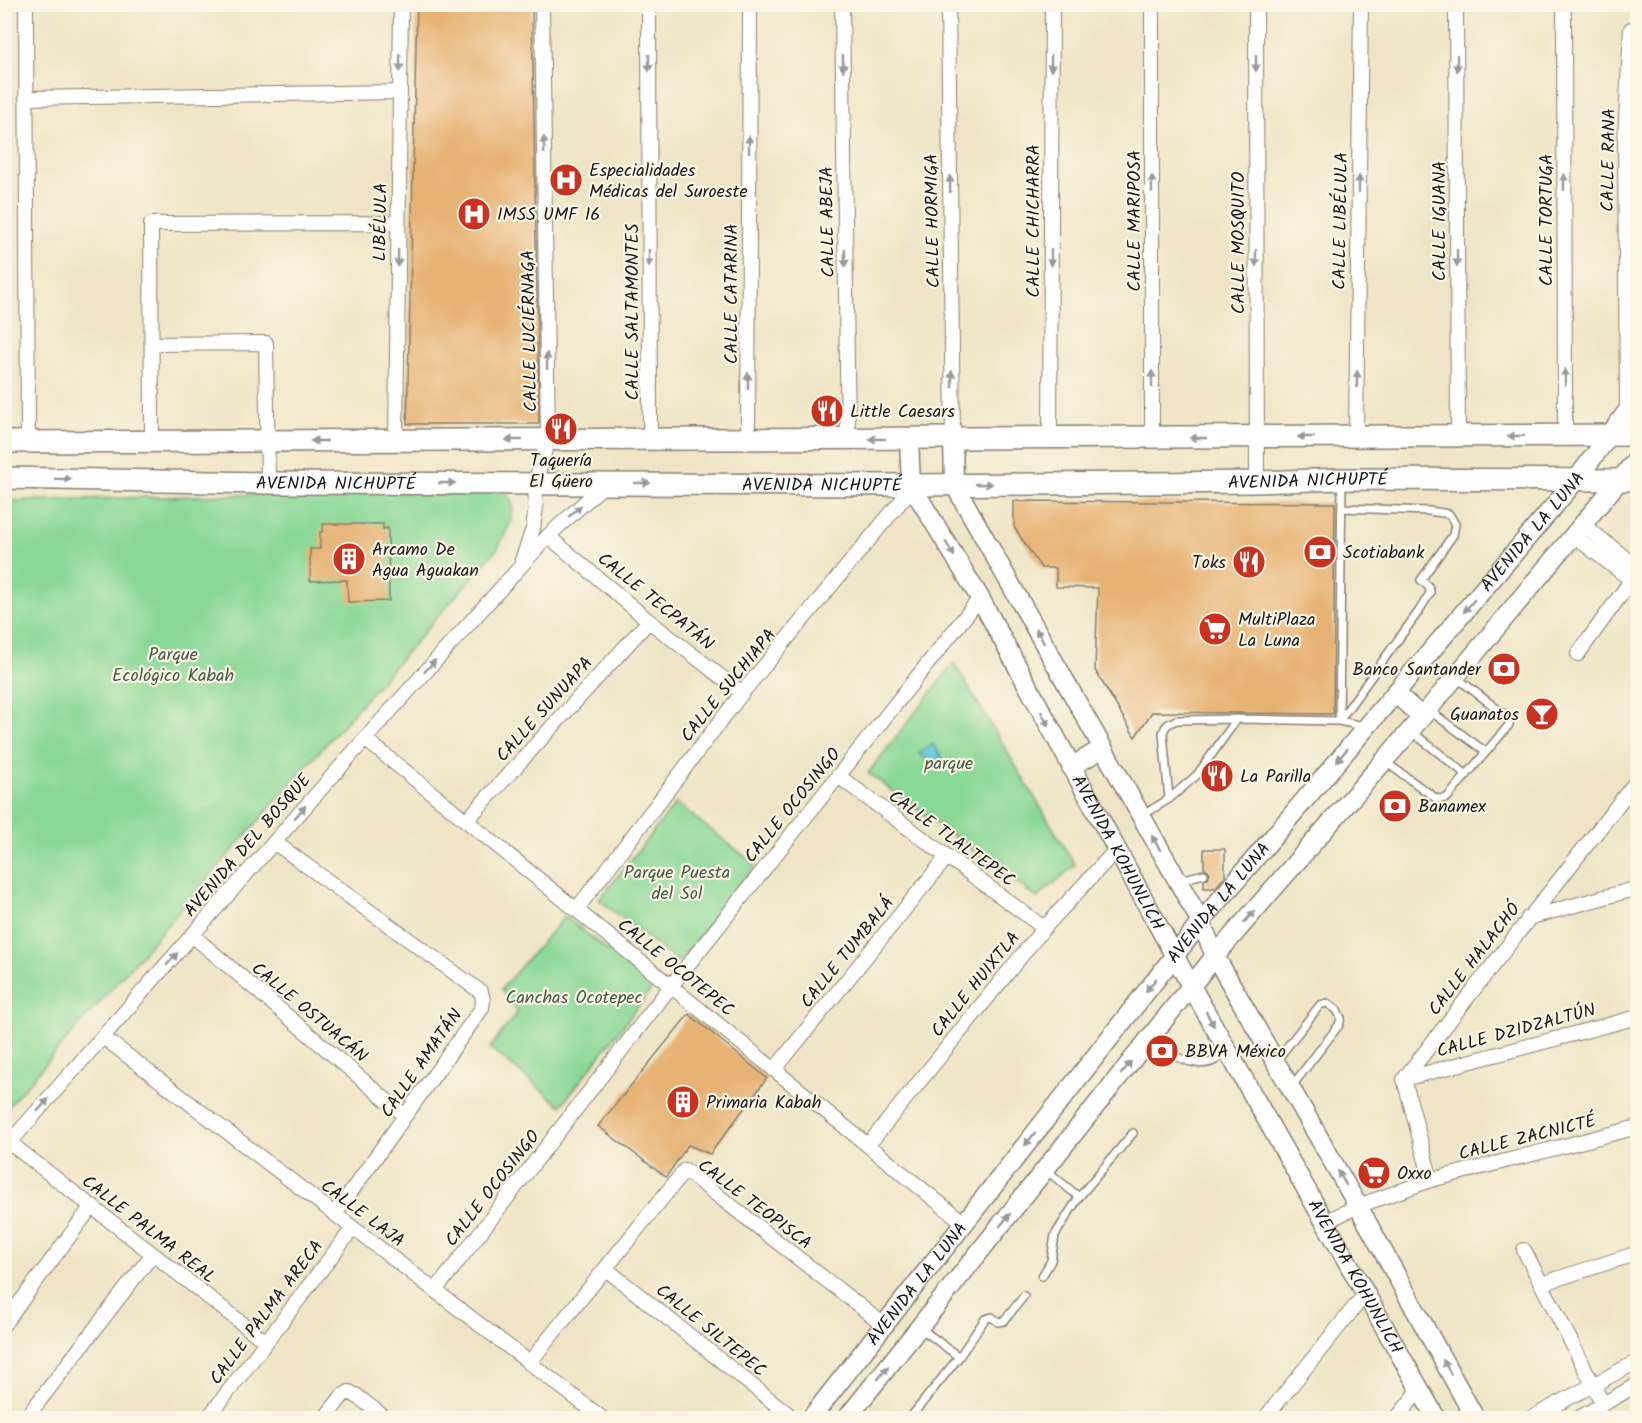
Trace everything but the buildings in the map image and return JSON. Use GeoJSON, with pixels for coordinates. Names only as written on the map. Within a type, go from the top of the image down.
{"type":"FeatureCollection","features":[{"type":"Feature","properties":{"kind":"main road","name":"AVENIDA LA LUNA"},"geometry":{"type":"LineString","coordinates":[[811,1419],[1233,879],[1576,480],[1632,404]]}},
{"type":"Feature","properties":{"kind":"main road"},"geometry":{"type":"LineString","coordinates":[[4,442],[1638,435]]}},
{"type":"Feature","properties":{"kind":"main road","name":"AVENIDA KOHUNLICH"},"geometry":{"type":"LineString","coordinates":[[953,438],[954,484],[1201,922],[1215,956],[1358,1206],[1475,1419]]}},
{"type":"Feature","properties":{"kind":"main road","name":"AVENIDA KOHUNLICH"},"geometry":{"type":"LineString","coordinates":[[909,439],[912,486],[980,598],[1174,956],[1436,1419]]}},
{"type":"Feature","properties":{"kind":"main road","name":"AVENIDA LA LUNA"},"geometry":{"type":"LineString","coordinates":[[847,1419],[1215,956],[1420,719],[1578,530],[1628,480],[1638,458]]}},
{"type":"Feature","properties":{"kind":"main road","name":"AVENIDA NICHUPTÉ"},"geometry":{"type":"LineString","coordinates":[[4,478],[268,483],[912,486],[1342,479],[1628,480]]}},
{"type":"Feature","properties":{"kind":"main road"},"geometry":{"type":"LineString","coordinates":[[1395,693],[1420,719]]}},
{"type":"Feature","properties":{"kind":"main road"},"geometry":{"type":"LineString","coordinates":[[1071,767],[1103,748]]}},
{"type":"Feature","properties":{"kind":"street"},"geometry":{"type":"LineString","coordinates":[[26,4],[28,442]]}},
{"type":"Feature","properties":{"kind":"street","name":"LIBÉLULA"},"geometry":{"type":"LineString","coordinates":[[396,441],[401,4]]}},
{"type":"Feature","properties":{"kind":"street","name":"CALLE LUCIÉRNAGA"},"geometry":{"type":"LineString","coordinates":[[542,4],[548,440]]}},
{"type":"Feature","properties":{"kind":"street","name":"CALLE SALTAMONTES"},"geometry":{"type":"LineString","coordinates":[[649,4],[650,440]]}},
{"type":"Feature","properties":{"kind":"street","name":"CALLE CATARINA"},"geometry":{"type":"LineString","coordinates":[[748,439],[750,4]]}},
{"type":"Feature","properties":{"kind":"street","name":"CALLE ABEJA"},"geometry":{"type":"LineString","coordinates":[[842,4],[848,439]]}},
{"type":"Feature","properties":{"kind":"street","name":"CALLE HORMIGA"},"geometry":{"type":"LineString","coordinates":[[948,4],[953,438]]}},
{"type":"Feature","properties":{"kind":"street","name":"CALLE CHICHARRA"},"geometry":{"type":"LineString","coordinates":[[1050,438],[1052,4]]}},
{"type":"Feature","properties":{"kind":"street","name":"CALLE MARIPOSA"},"geometry":{"type":"LineString","coordinates":[[1152,4],[1152,438]]}},
{"type":"Feature","properties":{"kind":"street","name":"CALLE MOSQUITO"},"geometry":{"type":"LineString","coordinates":[[1256,4],[1257,482]]}},
{"type":"Feature","properties":{"kind":"street","name":"CALLE LIBÉLULA"},"geometry":{"type":"LineString","coordinates":[[1356,437],[1360,4]]}},
{"type":"Feature","properties":{"kind":"street","name":"CALLE IGUANA"},"geometry":{"type":"LineString","coordinates":[[1456,4],[1458,437]]}},
{"type":"Feature","properties":{"kind":"street","name":"CALLE TORTUGA"},"geometry":{"type":"LineString","coordinates":[[1564,4],[1565,435]]}},
{"type":"Feature","properties":{"kind":"street","name":"CALLE RANA"},"geometry":{"type":"LineString","coordinates":[[1632,404],[1625,298],[1631,137],[1631,29],[1638,30]]}},
{"type":"Feature","properties":{"kind":"street"},"geometry":{"type":"LineString","coordinates":[[26,98],[400,92]]}},
{"type":"Feature","properties":{"kind":"street"},"geometry":{"type":"LineString","coordinates":[[152,442],[151,224],[398,223]]}},
{"type":"Feature","properties":{"kind":"street"},"geometry":{"type":"LineString","coordinates":[[1625,298],[1638,282]]}},
{"type":"Feature","properties":{"kind":"street"},"geometry":{"type":"LineString","coordinates":[[152,344],[266,344],[268,483]]}},
{"type":"Feature","properties":{"kind":"street","name":"AVENIDA DEL BOSQUE"},"geometry":{"type":"LineString","coordinates":[[519,568],[533,529],[536,507],[535,483],[548,440]]}},
{"type":"Feature","properties":{"kind":"street","name":"AVENIDA DEL BOSQUE"},"geometry":{"type":"LineString","coordinates":[[7,1146],[364,739],[548,536],[606,483]]}},
{"type":"Feature","properties":{"kind":"street","name":"CALLE SUCHIAPA"},"geometry":{"type":"LineString","coordinates":[[576,910],[742,693],[912,486]]}},
{"type":"Feature","properties":{"kind":"street"},"geometry":{"type":"LineString","coordinates":[[1578,530],[1635,573],[1578,654]]}},
{"type":"Feature","properties":{"kind":"street","name":"CALLE TECPATÁN"},"geometry":{"type":"LineString","coordinates":[[548,536],[649,621],[742,693]]}},
{"type":"Feature","properties":{"kind":"street","name":"CALLE OCOSINGO"},"geometry":{"type":"LineString","coordinates":[[435,1291],[671,986],[980,598]]}},
{"type":"Feature","properties":{"kind":"street","name":"CALLE SUNUAPA"},"geometry":{"type":"LineString","coordinates":[[466,821],[649,621]]}},
{"type":"Feature","properties":{"kind":"street","name":"CALLE OCOTEPEC"},"geometry":{"type":"LineString","coordinates":[[364,739],[964,1223]]}},
{"type":"Feature","properties":{"kind":"street","name":"CALLE TLALTEPEC"},"geometry":{"type":"LineString","coordinates":[[838,776],[1044,928]]}},
{"type":"Feature","properties":{"kind":"street","name":"CALLE HALACHÓ"},"geometry":{"type":"LineString","coordinates":[[1404,1079],[1638,779]]}},
{"type":"Feature","properties":{"kind":"street","name":"CALLE AMATÁN"},"geometry":{"type":"LineString","coordinates":[[274,842],[482,992],[482,1008],[335,1214]]}},
{"type":"Feature","properties":{"kind":"street","name":"CALLE HUIXTLA"},"geometry":{"type":"LineString","coordinates":[[868,1145],[1044,928],[1116,850]]}},
{"type":"Feature","properties":{"kind":"street","name":"CALLE TUMBALÁ"},"geometry":{"type":"LineString","coordinates":[[774,1070],[947,857]]}},
{"type":"Feature","properties":{"kind":"street"},"geometry":{"type":"LineString","coordinates":[[1528,918],[1638,888]]}},
{"type":"Feature","properties":{"kind":"street","name":"CALLE OSTUACÁN"},"geometry":{"type":"LineString","coordinates":[[192,935],[405,1116]]}},
{"type":"Feature","properties":{"kind":"street","name":"CALLE DZIDZALTÚN"},"geometry":{"type":"LineString","coordinates":[[1404,1079],[1638,1017]]}},
{"type":"Feature","properties":{"kind":"street","name":"CALLE LAJA"},"geometry":{"type":"LineString","coordinates":[[103,1037],[602,1419]]}},
{"type":"Feature","properties":{"kind":"street"},"geometry":{"type":"LineString","coordinates":[[1404,1079],[1431,1180]]}},
{"type":"Feature","properties":{"kind":"street","name":"CALLE ZACNICTÉ"},"geometry":{"type":"LineString","coordinates":[[1325,1222],[1358,1206],[1431,1180],[1638,1127]]}},
{"type":"Feature","properties":{"kind":"street","name":"CALLE PALMA REAL"},"geometry":{"type":"LineString","coordinates":[[7,1146],[92,1206],[266,1342]]}},
{"type":"Feature","properties":{"kind":"street","name":"CALLE TEOPISCA"},"geometry":{"type":"LineString","coordinates":[[529,1363],[685,1170],[884,1326]]}},
{"type":"Feature","properties":{"kind":"street"},"geometry":{"type":"LineString","coordinates":[[4,1324],[92,1206]]}},
{"type":"Feature","properties":{"kind":"street","name":"CALLE PALMA ARECA"},"geometry":{"type":"LineString","coordinates":[[208,1419],[353,1228]]}},
{"type":"Feature","properties":{"kind":"street"},"geometry":{"type":"LineString","coordinates":[[1524,1250],[1603,1404]]}},
{"type":"Feature","properties":{"kind":"street"},"geometry":{"type":"LineString","coordinates":[[1540,1284],[1638,1253]]}},
{"type":"Feature","properties":{"kind":"street"},"geometry":{"type":"LineString","coordinates":[[26,1419],[152,1255]]}},
{"type":"Feature","properties":{"kind":"street","name":"CALLE SILTEPEC"},"geometry":{"type":"LineString","coordinates":[[606,1269],[793,1419]]}},
{"type":"Feature","properties":{"kind":"street"},"geometry":{"type":"LineString","coordinates":[[1265,1419],[1366,1293]]}},
{"type":"Feature","properties":{"kind":"street"},"geometry":{"type":"LineString","coordinates":[[1531,1419],[1638,1360]]}},
{"type":"Feature","properties":{"kind":"street"},"geometry":{"type":"LineString","coordinates":[[1579,1419],[1638,1384]]}},
{"type":"Feature","properties":{"kind":"street"},"geometry":{"type":"LineString","coordinates":[[1397,1419],[1420,1389]]}},
{"type":"Feature","properties":{"kind":"street"},"geometry":{"type":"LineString","coordinates":[[325,1419],[342,1396],[349,1392],[385,1419]]}},
{"type":"Feature","properties":{"kind":"lane"},"geometry":{"type":"LineString","coordinates":[[1339,722],[1342,479]]}},
{"type":"Feature","properties":{"kind":"lane"},"geometry":{"type":"LineString","coordinates":[[1339,722],[1430,593],[1429,587],[1421,580],[1453,535],[1455,524],[1449,514],[1429,511],[1342,508]]}},
{"type":"Feature","properties":{"kind":"lane"},"geometry":{"type":"LineString","coordinates":[[1384,761],[1442,800],[1447,798],[1467,775],[1509,725],[1509,718],[1455,677]]}},
{"type":"Feature","properties":{"kind":"lane"},"geometry":{"type":"LineString","coordinates":[[1141,816],[1169,799],[1197,776],[1237,719]]}},
{"type":"Feature","properties":{"kind":"lane"},"geometry":{"type":"LineString","coordinates":[[1420,719],[1486,752]]}},
{"type":"Feature","properties":{"kind":"lane"},"geometry":{"type":"LineString","coordinates":[[1420,719],[1467,775]]}},
{"type":"Feature","properties":{"kind":"lane"},"geometry":{"type":"LineString","coordinates":[[1169,799],[1163,733],[1169,723],[1177,720],[1339,722],[1366,726]]}},
{"type":"Feature","properties":{"kind":"lane"},"geometry":{"type":"LineString","coordinates":[[1178,881],[1204,874]]}},
{"type":"Feature","properties":{"kind":"lane"},"geometry":{"type":"LineString","coordinates":[[1276,1062],[1320,1005],[1327,1003],[1337,1010],[1341,1018],[1339,1025],[1291,1088]]}},
{"type":"Feature","properties":{"kind":"lane"},"geometry":{"type":"LineString","coordinates":[[1148,1041],[1193,1064],[1211,1063],[1221,1057],[1227,1049]]}},
{"type":"Feature","properties":{"kind":"lane"},"geometry":{"type":"LineString","coordinates":[[1042,1276],[1051,1261],[1055,1235],[1079,1197],[1133,1132]]}},
{"type":"Feature","properties":{"kind":"lane"},"geometry":{"type":"LineString","coordinates":[[1045,1169],[1079,1197]]}},
{"type":"Feature","properties":{"kind":"lane"},"geometry":{"type":"LineString","coordinates":[[910,1419],[985,1319],[992,1317],[998,1322],[1004,1321],[1024,1296]]}},
{"type":"Feature","properties":{"kind":"lane"},"geometry":{"type":"LineString","coordinates":[[919,1328],[958,1356]]}},
{"type":"Feature","properties":{"kind":"green space","name":"Parque Ecológico Kabah"},"geometry":{"type":"Polygon","coordinates":[[[496,490],[510,497],[512,517],[497,549],[5,1110],[5,501],[496,490]]]}},
{"type":"Feature","properties":{"kind":"green space","name":"parque"},"geometry":{"type":"Polygon","coordinates":[[[954,663],[1075,865],[1037,898],[868,773],[954,663]]]}},
{"type":"Feature","properties":{"kind":"green space","name":"Parque Puesta del Sol"},"geometry":{"type":"Polygon","coordinates":[[[676,803],[756,865],[678,962],[599,900],[676,803]]]}},
{"type":"Feature","properties":{"kind":"green space","name":"Canchas Ocotepec"},"geometry":{"type":"Polygon","coordinates":[[[565,916],[653,987],[561,1106],[490,1048],[518,1011],[501,989],[565,916]]]}},
{"type":"Feature","properties":{"kind":"water"},"geometry":{"type":"Polygon","coordinates":[[[933,744],[942,758],[937,767],[919,754],[933,744]]]}},
{"type":"Feature","properties":{"kind":"place","name":"Especialidades Médicas del Suroeste"},"geometry":{"type":"Point","coordinates":[566,180]}},
{"type":"Feature","properties":{"kind":"place","name":"IMSS UMF 16"},"geometry":{"type":"Point","coordinates":[474,214]}},
{"type":"Feature","properties":{"kind":"place","name":"Little Caesars"},"geometry":{"type":"Point","coordinates":[827,411]}},
{"type":"Feature","properties":{"kind":"place","name":"Taquería El Güero"},"geometry":{"type":"Point","coordinates":[561,429]}},
{"type":"Feature","properties":{"kind":"place","name":"Scotiabank"},"geometry":{"type":"Point","coordinates":[1320,552]}},
{"type":"Feature","properties":{"kind":"place","name":"Arcamo De Agua Aguakan"},"geometry":{"type":"Point","coordinates":[349,559]}},
{"type":"Feature","properties":{"kind":"place","name":"Toks"},"geometry":{"type":"Point","coordinates":[1249,562]}},
{"type":"Feature","properties":{"kind":"place","name":"MultiPlaza La Luna"},"geometry":{"type":"Point","coordinates":[1215,629]}},
{"type":"Feature","properties":{"kind":"place","name":"Banco Santander"},"geometry":{"type":"Point","coordinates":[1504,669]}},
{"type":"Feature","properties":{"kind":"place","name":"Guanatos"},"geometry":{"type":"Point","coordinates":[1542,714]}},
{"type":"Feature","properties":{"kind":"place","name":"La Parilla"},"geometry":{"type":"Point","coordinates":[1217,776]}},
{"type":"Feature","properties":{"kind":"place","name":"Banamex"},"geometry":{"type":"Point","coordinates":[1395,806]}},
{"type":"Feature","properties":{"kind":"place","name":"BBVA México"},"geometry":{"type":"Point","coordinates":[1162,1051]}},
{"type":"Feature","properties":{"kind":"place","name":"Primaria Kabah"},"geometry":{"type":"Point","coordinates":[683,1102]}},
{"type":"Feature","properties":{"kind":"place","name":"Oxxo"},"geometry":{"type":"Point","coordinates":[1374,1173]}}]}
